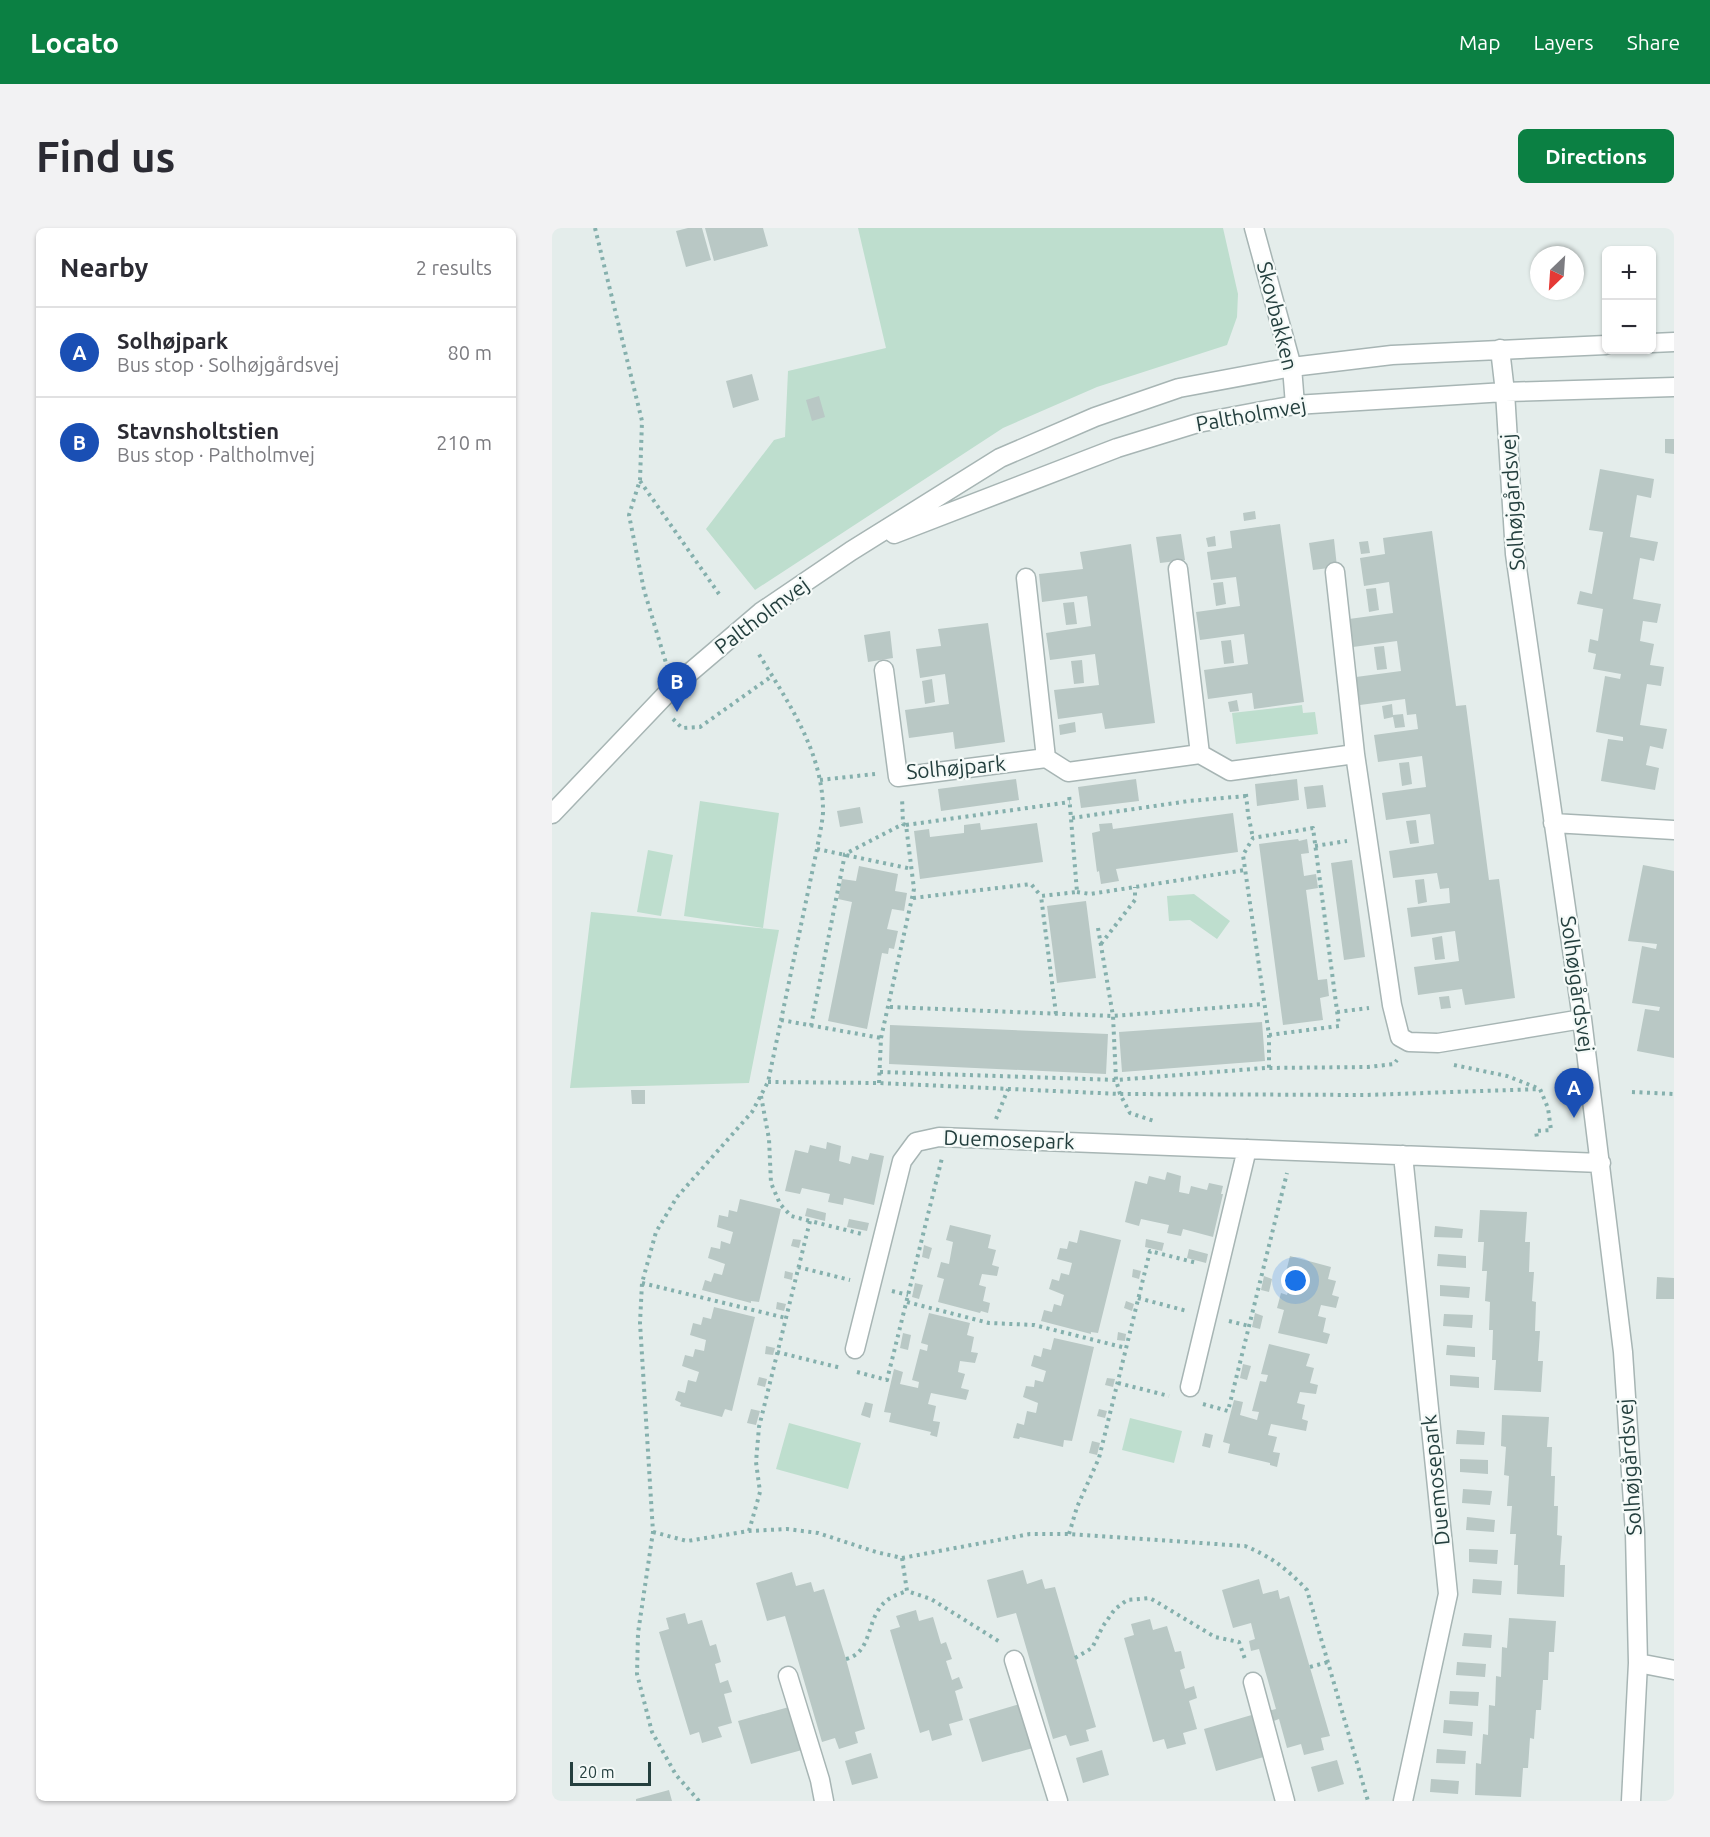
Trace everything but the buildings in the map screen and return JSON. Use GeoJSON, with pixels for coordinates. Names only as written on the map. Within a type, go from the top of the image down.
{"type":"FeatureCollection","features":[{"type":"Feature","properties":{"kind":"street","name":"Skovbakken"},"geometry":{"type":"LineString","coordinates":[[1254,228],[1292,367],[1295,405]]}},
{"type":"Feature","properties":{"kind":"street"},"geometry":{"type":"LineString","coordinates":[[1656,343],[1674,342]]}},
{"type":"Feature","properties":{"kind":"street","name":"Paltholmvej"},"geometry":{"type":"LineString","coordinates":[[552,814],[673,687],[761,612],[850,551],[1000,458],[1095,417],[1179,388],[1292,367],[1392,355],[1602,345]]}},
{"type":"Feature","properties":{"kind":"street","name":"Solhøjgårdsvej"},"geometry":{"type":"LineString","coordinates":[[1500,349],[1505,392],[1515,554],[1582,1019],[1623,1352],[1635,1533],[1638,1663],[1631,1801]]}},
{"type":"Feature","properties":{"kind":"street","name":"Paltholmvej"},"geometry":{"type":"LineString","coordinates":[[850,551],[1116,448],[1198,423],[1295,405],[1505,392],[1674,387]]}},
{"type":"Feature","properties":{"kind":"street"},"geometry":{"type":"LineString","coordinates":[[1178,569],[1200,754]]}},
{"type":"Feature","properties":{"kind":"street"},"geometry":{"type":"LineString","coordinates":[[1335,572],[1355,754],[1392,1005],[1400,1037],[1409,1042],[1438,1043],[1582,1019]]}},
{"type":"Feature","properties":{"kind":"street"},"geometry":{"type":"LineString","coordinates":[[1026,578],[1046,758],[1068,772],[1200,754],[1230,771],[1355,754]]}},
{"type":"Feature","properties":{"kind":"street","name":"Solhøjpark"},"geometry":{"type":"LineString","coordinates":[[884,670],[898,777],[1046,758]]}},
{"type":"Feature","properties":{"kind":"street"},"geometry":{"type":"LineString","coordinates":[[1553,822],[1674,830]]}},
{"type":"Feature","properties":{"kind":"street","name":"Duemosepark"},"geometry":{"type":"LineString","coordinates":[[855,1349],[902,1161],[916,1143],[939,1137],[1601,1163]]}},
{"type":"Feature","properties":{"kind":"street"},"geometry":{"type":"LineString","coordinates":[[1192,1394],[1218,1269],[1247,1149]]}},
{"type":"Feature","properties":{"kind":"street","name":"Duemosepark"},"geometry":{"type":"LineString","coordinates":[[1403,1155],[1448,1594],[1403,1801]]}},
{"type":"Feature","properties":{"kind":"street"},"geometry":{"type":"LineString","coordinates":[[1014,1660],[1058,1801]]}},
{"type":"Feature","properties":{"kind":"street"},"geometry":{"type":"LineString","coordinates":[[1638,1663],[1674,1670]]}},
{"type":"Feature","properties":{"kind":"street"},"geometry":{"type":"LineString","coordinates":[[788,1676],[824,1801]]}},
{"type":"Feature","properties":{"kind":"street"},"geometry":{"type":"LineString","coordinates":[[1253,1683],[1285,1801]]}},
{"type":"Feature","properties":{"kind":"path"},"geometry":{"type":"LineString","coordinates":[[595,228],[642,421],[640,480],[629,515],[644,590],[673,687]]}},
{"type":"Feature","properties":{"kind":"path"},"geometry":{"type":"LineString","coordinates":[[640,480],[719,594]]}},
{"type":"Feature","properties":{"kind":"path"},"geometry":{"type":"LineString","coordinates":[[699,1801],[676,1775],[652,1732],[637,1674],[638,1633],[652,1532],[640,1323],[642,1283],[656,1233],[676,1197],[752,1112],[768,1082],[817,849],[823,813],[820,780],[809,744],[795,713],[757,651]]}},
{"type":"Feature","properties":{"kind":"path"},"geometry":{"type":"LineString","coordinates":[[657,703],[682,728],[700,727],[772,676]]}},
{"type":"Feature","properties":{"kind":"path"},"geometry":{"type":"LineString","coordinates":[[1068,772],[1077,892]]}},
{"type":"Feature","properties":{"kind":"path"},"geometry":{"type":"LineString","coordinates":[[820,780],[873,775]]}},
{"type":"Feature","properties":{"kind":"path"},"geometry":{"type":"LineString","coordinates":[[1071,818],[1190,801],[1246,796],[1253,838],[1242,855],[1269,1035],[1269,1068]]}},
{"type":"Feature","properties":{"kind":"path"},"geometry":{"type":"LineString","coordinates":[[845,854],[904,824],[1070,802]]}},
{"type":"Feature","properties":{"kind":"path"},"geometry":{"type":"LineString","coordinates":[[879,1083],[881,1038],[890,1007],[914,889],[902,814]]}},
{"type":"Feature","properties":{"kind":"path"},"geometry":{"type":"LineString","coordinates":[[1253,838],[1313,828],[1339,1026],[1269,1035]]}},
{"type":"Feature","properties":{"kind":"path"},"geometry":{"type":"LineString","coordinates":[[1315,846],[1368,838]]}},
{"type":"Feature","properties":{"kind":"path"},"geometry":{"type":"LineString","coordinates":[[817,849],[912,869]]}},
{"type":"Feature","properties":{"kind":"path"},"geometry":{"type":"LineString","coordinates":[[811,1026],[845,854]]}},
{"type":"Feature","properties":{"kind":"path"},"geometry":{"type":"LineString","coordinates":[[1041,896],[1077,892],[1090,894],[1245,870]]}},
{"type":"Feature","properties":{"kind":"path"},"geometry":{"type":"LineString","coordinates":[[912,898],[1031,884],[1041,896],[1056,1014]]}},
{"type":"Feature","properties":{"kind":"path"},"geometry":{"type":"LineString","coordinates":[[1101,945],[1135,900],[1134,887]]}},
{"type":"Feature","properties":{"kind":"path"},"geometry":{"type":"LineString","coordinates":[[1098,928],[1113,1016],[1116,1080],[1120,1094]]}},
{"type":"Feature","properties":{"kind":"path"},"geometry":{"type":"LineString","coordinates":[[890,1007],[1113,1016],[1264,1004]]}},
{"type":"Feature","properties":{"kind":"path"},"geometry":{"type":"LineString","coordinates":[[1337,1012],[1392,1005]]}},
{"type":"Feature","properties":{"kind":"path"},"geometry":{"type":"LineString","coordinates":[[781,1020],[881,1038]]}},
{"type":"Feature","properties":{"kind":"path"},"geometry":{"type":"LineString","coordinates":[[880,1072],[1116,1080],[1269,1068],[1368,1067],[1394,1064],[1409,1042]]}},
{"type":"Feature","properties":{"kind":"path"},"geometry":{"type":"LineString","coordinates":[[1438,1043],[1441,1062],[1507,1076],[1540,1089],[1548,1108],[1551,1130],[1536,1131],[1537,1142]]}},
{"type":"Feature","properties":{"kind":"path"},"geometry":{"type":"LineString","coordinates":[[768,1082],[879,1083],[1120,1094],[1366,1095],[1540,1089]]}},
{"type":"Feature","properties":{"kind":"path"},"geometry":{"type":"LineString","coordinates":[[987,1139],[1008,1089]]}},
{"type":"Feature","properties":{"kind":"path"},"geometry":{"type":"LineString","coordinates":[[1632,1092],[1674,1094]]}},
{"type":"Feature","properties":{"kind":"path"},"geometry":{"type":"LineString","coordinates":[[761,1095],[769,1139],[771,1183],[780,1204],[791,1216],[882,1239]]}},
{"type":"Feature","properties":{"kind":"path"},"geometry":{"type":"LineString","coordinates":[[1192,1394],[1228,1411],[1293,1151]]}},
{"type":"Feature","properties":{"kind":"path"},"geometry":{"type":"LineString","coordinates":[[749,1531],[760,1492],[756,1462],[759,1427],[810,1221]]}},
{"type":"Feature","properties":{"kind":"path"},"geometry":{"type":"LineString","coordinates":[[1069,1534],[1077,1507],[1099,1458],[1150,1251],[1218,1269]]}},
{"type":"Feature","properties":{"kind":"path"},"geometry":{"type":"LineString","coordinates":[[642,1283],[786,1318]]}},
{"type":"Feature","properties":{"kind":"path"},"geometry":{"type":"LineString","coordinates":[[906,1302],[989,1323],[1034,1325],[1126,1348]]}},
{"type":"Feature","properties":{"kind":"path"},"geometry":{"type":"LineString","coordinates":[[1118,1383],[1172,1396]]}},
{"type":"Feature","properties":{"kind":"path"},"geometry":{"type":"LineString","coordinates":[[652,1532],[687,1541],[749,1531],[787,1529],[818,1533],[902,1558],[1030,1534],[1069,1534],[1245,1546],[1268,1556],[1288,1570],[1307,1590],[1368,1801]]}},
{"type":"Feature","properties":{"kind":"path"},"geometry":{"type":"LineString","coordinates":[[902,1558],[908,1591]]}},
{"type":"Feature","properties":{"kind":"path"},"geometry":{"type":"LineString","coordinates":[[846,1659],[854,1657],[863,1648],[879,1609],[891,1597],[908,1591],[931,1599],[999,1640],[1014,1660]]}},
{"type":"Feature","properties":{"kind":"path"},"geometry":{"type":"LineString","coordinates":[[1075,1658],[1092,1648],[1115,1609],[1127,1600],[1150,1598],[1215,1637],[1239,1642],[1253,1683]]}},
{"type":"Feature","properties":{"kind":"path"},"geometry":{"type":"LineString","coordinates":[[1310,1666],[1328,1662]]}},
{"type":"Feature","properties":{"kind":"green space"},"geometry":{"type":"Polygon","coordinates":[[[858,228],[1223,228],[1238,294],[1237,317],[1227,345],[1097,387],[1003,428],[755,590],[706,529],[774,440],[785,437],[788,371],[886,348],[858,228]]]}},
{"type":"Feature","properties":{"kind":"green space"},"geometry":{"type":"Polygon","coordinates":[[[1302,705],[1303,713],[1315,712],[1318,734],[1236,744],[1232,713],[1302,705]]]}},
{"type":"Feature","properties":{"kind":"green space"},"geometry":{"type":"Polygon","coordinates":[[[700,801],[779,813],[763,928],[684,916],[700,801]]]}},
{"type":"Feature","properties":{"kind":"green space"},"geometry":{"type":"Polygon","coordinates":[[[648,850],[673,855],[661,916],[637,912],[648,850]]]}},
{"type":"Feature","properties":{"kind":"green space"},"geometry":{"type":"Polygon","coordinates":[[[1194,894],[1230,921],[1217,939],[1190,920],[1169,921],[1167,896],[1194,894]]]}},
{"type":"Feature","properties":{"kind":"green space"},"geometry":{"type":"Polygon","coordinates":[[[591,912],[779,930],[749,1083],[570,1088],[591,912]]]}},
{"type":"Feature","properties":{"kind":"green space"},"geometry":{"type":"Polygon","coordinates":[[[1130,1418],[1182,1431],[1174,1463],[1122,1450],[1130,1418]]]}},
{"type":"Feature","properties":{"kind":"green space"},"geometry":{"type":"Polygon","coordinates":[[[789,1423],[861,1443],[848,1489],[776,1469],[789,1423]]]}},
{"type":"Feature","properties":{"kind":"place","name":"Stavnsholtstien"},"geometry":{"type":"Point","coordinates":[677,712]}},
{"type":"Feature","properties":{"kind":"place","name":"Solhøjpark"},"geometry":{"type":"Point","coordinates":[1574,1118]}}]}
